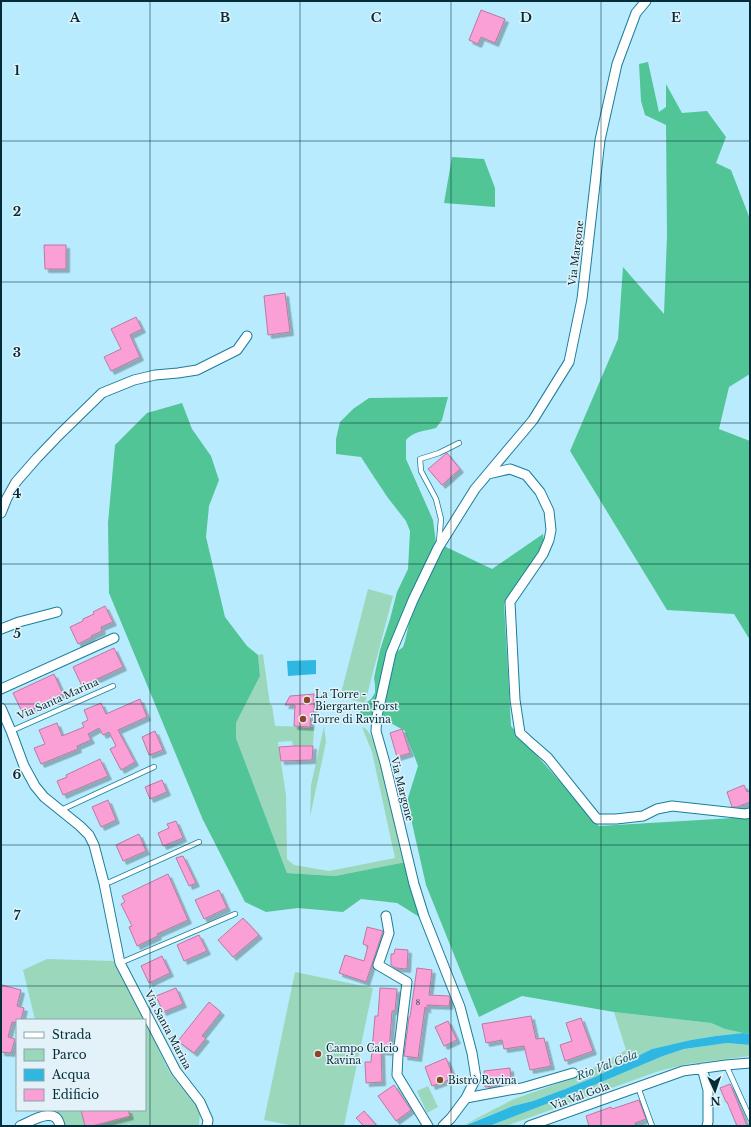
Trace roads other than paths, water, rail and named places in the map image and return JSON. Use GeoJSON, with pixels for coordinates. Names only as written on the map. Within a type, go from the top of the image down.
{"type":"FeatureCollection","features":[{"type":"Feature","properties":{"kind":"street","name":"Via Margone"},"geometry":{"type":"LineString","coordinates":[[443,1126],[466,1098],[476,1078],[472,1053],[460,1007],[424,916],[414,884],[376,731],[377,716],[391,653],[413,600],[438,548],[475,489],[533,420],[569,362],[582,299],[600,140],[617,64],[636,13],[646,1]]}},
{"type":"Feature","properties":{"kind":"street"},"geometry":{"type":"LineString","coordinates":[[1,513],[16,482],[59,435],[102,393],[134,380],[155,375],[197,370],[237,350],[247,336]]}},
{"type":"Feature","properties":{"kind":"street"},"geometry":{"type":"LineString","coordinates":[[488,474],[510,470],[526,475],[540,492],[549,511],[551,530],[549,540],[543,554],[510,602],[515,700],[520,733],[548,758],[597,819],[616,819],[643,816],[657,809],[672,806],[745,814],[750,813]]}},
{"type":"Feature","properties":{"kind":"street"},"geometry":{"type":"LineString","coordinates":[[1,628],[57,612]]}},
{"type":"Feature","properties":{"kind":"street"},"geometry":{"type":"LineString","coordinates":[[1,689],[114,638]]}},
{"type":"Feature","properties":{"kind":"street","name":"Via Santa Marina"},"geometry":{"type":"LineString","coordinates":[[1,708],[12,731],[24,766],[35,786],[44,797],[80,826],[89,835],[94,845],[104,884],[120,963],[176,1071],[200,1102],[208,1120],[208,1126]]}},
{"type":"Feature","properties":{"kind":"street"},"geometry":{"type":"LineString","coordinates":[[386,916],[389,933],[378,965],[407,982],[397,1075],[428,1126]]}},
{"type":"Feature","properties":{"kind":"street","name":"Via Val Gola"},"geometry":{"type":"LineString","coordinates":[[529,1126],[683,1071],[750,1062]]}},
{"type":"Feature","properties":{"kind":"street"},"geometry":{"type":"LineString","coordinates":[[702,1068],[708,1090],[707,1126]]}},
{"type":"Feature","properties":{"kind":"street"},"geometry":{"type":"LineString","coordinates":[[466,1098],[522,1088],[573,1073]]}},
{"type":"Feature","properties":{"kind":"street"},"geometry":{"type":"LineString","coordinates":[[20,1126],[48,1114],[54,1113],[60,1126]]}},
{"type":"Feature","properties":{"kind":"lane","name":"Via Margone"},"geometry":{"type":"LineString","coordinates":[[636,13],[641,1]]}},
{"type":"Feature","properties":{"kind":"lane"},"geometry":{"type":"LineString","coordinates":[[438,548],[441,519],[436,499],[421,471],[420,459],[439,453],[459,443]]}},
{"type":"Feature","properties":{"kind":"lane","name":"Via Santa Marina"},"geometry":{"type":"LineString","coordinates":[[12,731],[113,686]]}},
{"type":"Feature","properties":{"kind":"lane"},"geometry":{"type":"LineString","coordinates":[[61,810],[154,767]]}},
{"type":"Feature","properties":{"kind":"lane"},"geometry":{"type":"LineString","coordinates":[[104,884],[199,842]]}},
{"type":"Feature","properties":{"kind":"lane"},"geometry":{"type":"LineString","coordinates":[[120,963],[235,914]]}},
{"type":"Feature","properties":{"kind":"lane"},"geometry":{"type":"LineString","coordinates":[[726,1065],[750,1118]]}},
{"type":"Feature","properties":{"kind":"lane"},"geometry":{"type":"LineString","coordinates":[[638,1087],[652,1126]]}},
{"type":"Feature","properties":{"kind":"water"},"geometry":{"type":"Polygon","coordinates":[[[316,660],[316,674],[288,676],[287,661],[316,660]]]}},
{"type":"Feature","properties":{"kind":"water"},"geometry":{"type":"Polygon","coordinates":[[[743,1033],[750,1034],[750,1045],[727,1043],[684,1049],[663,1056],[580,1091],[489,1126],[464,1126],[513,1106],[533,1101],[595,1077],[652,1049],[691,1040],[743,1033]]]}},
{"type":"Feature","properties":{"kind":"place","name":"La Torre - Biergarten Forst"},"geometry":{"type":"Point","coordinates":[307,700]}},
{"type":"Feature","properties":{"kind":"place","name":"Torre di Ravina"},"geometry":{"type":"Point","coordinates":[303,719]}},
{"type":"Feature","properties":{"kind":"place","name":"Campo Calcio Ravina"},"geometry":{"type":"Point","coordinates":[318,1054]}},
{"type":"Feature","properties":{"kind":"place","name":"Bistrò Ravina"},"geometry":{"type":"Point","coordinates":[440,1080]}},
{"type":"Feature","properties":{"kind":"water label","name":"Rio Val Gola"},"geometry":{"type":"Point","coordinates":[607,1065]}}]}
